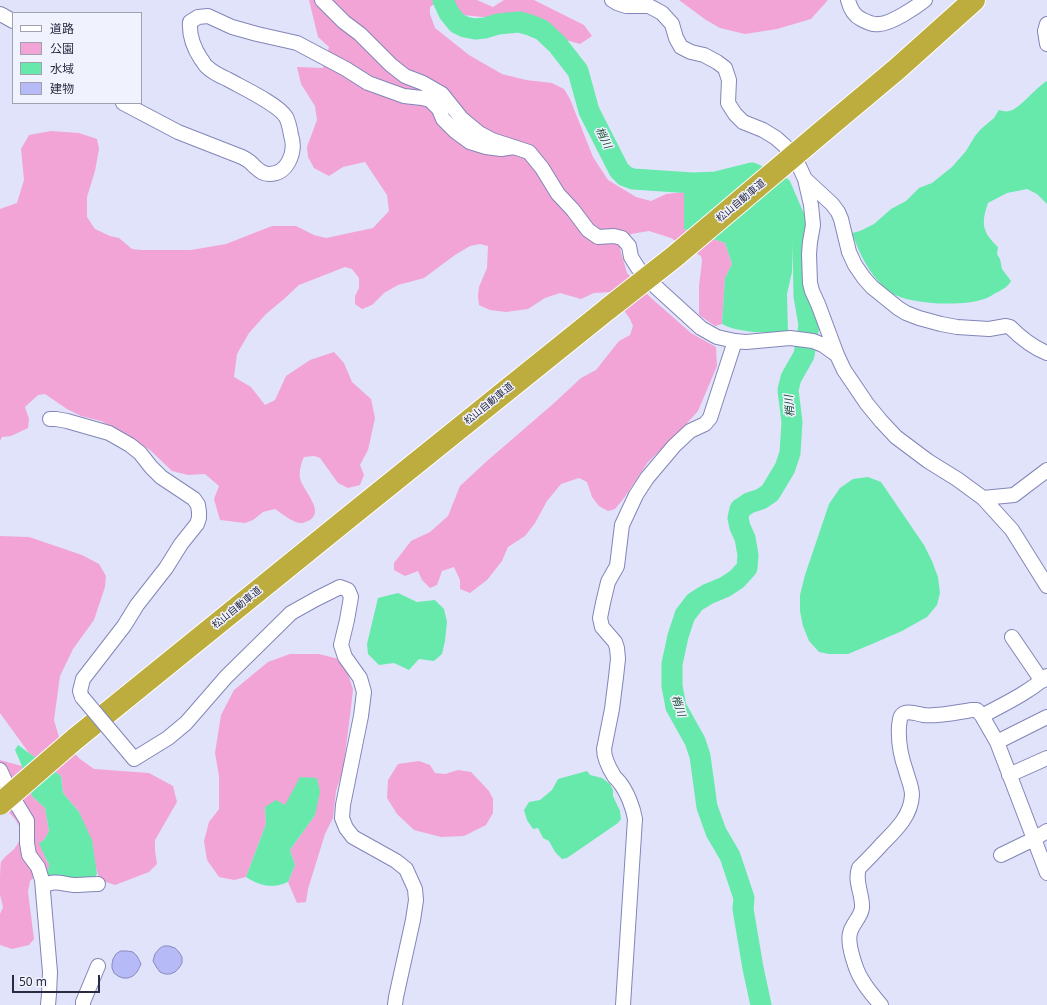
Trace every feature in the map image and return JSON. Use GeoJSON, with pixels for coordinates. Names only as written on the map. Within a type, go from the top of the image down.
{"type":"FeatureCollection","features":[{"type":"Feature","properties":{"kind":"highway","name":"松山自動車道"},"geometry":{"type":"LineString","coordinates":[[0,804],[75,739],[342,522],[674,257],[897,69],[972,2]]}},
{"type":"Feature","properties":{"kind":"street"},"geometry":{"type":"LineString","coordinates":[[322,0],[344,22],[360,34],[391,65],[405,76],[423,83],[442,94],[462,119],[479,133],[492,140],[528,152],[542,168],[558,194],[573,210],[588,230],[598,237],[614,236],[622,238],[629,246],[631,257],[638,268],[656,287],[701,328],[717,337],[735,341],[746,342],[790,338],[803,339],[823,345],[838,355]]}},
{"type":"Feature","properties":{"kind":"street"},"geometry":{"type":"LineString","coordinates":[[612,0],[617,4],[626,6],[649,6],[662,13],[672,24],[676,38],[681,47],[691,52],[704,55],[725,68],[729,80],[728,103],[735,114],[743,122],[764,130],[785,146],[799,166],[805,179],[811,205],[813,225],[810,242],[810,283],[844,370],[867,404],[896,437],[928,461],[957,479],[983,498],[1012,530],[1047,586]]}},
{"type":"Feature","properties":{"kind":"street"},"geometry":{"type":"LineString","coordinates":[[848,0],[850,8],[857,17],[869,23],[880,24],[890,22],[926,0]]}},
{"type":"Feature","properties":{"kind":"street"},"geometry":{"type":"LineString","coordinates":[[0,14],[12,20]]}},
{"type":"Feature","properties":{"kind":"street"},"geometry":{"type":"LineString","coordinates":[[125,104],[178,132],[242,157],[264,174],[274,174],[282,170],[288,164],[293,148],[290,128],[285,116],[261,97],[217,74],[206,66],[198,55],[192,43],[190,22],[198,17],[208,16],[232,27],[296,43],[346,69],[368,83],[404,96],[430,100],[439,109],[443,119],[455,131],[470,142],[486,147],[501,149],[514,148]]}},
{"type":"Feature","properties":{"kind":"street"},"geometry":{"type":"LineString","coordinates":[[1047,24],[1045,31],[1047,44]]}},
{"type":"Feature","properties":{"kind":"street"},"geometry":{"type":"LineString","coordinates":[[805,179],[832,204],[838,212],[849,252],[855,265],[864,278],[872,287],[898,308],[919,318],[957,327],[989,329],[1006,326],[1010,327],[1027,343],[1047,353]]}},
{"type":"Feature","properties":{"kind":"street"},"geometry":{"type":"LineString","coordinates":[[623,1005],[635,819],[630,802],[604,756],[612,709],[618,659],[617,648],[602,627],[600,618],[608,582],[617,566],[622,525],[636,495],[647,478],[674,446],[690,432],[705,424],[710,418],[735,341]]}},
{"type":"Feature","properties":{"kind":"street"},"geometry":{"type":"LineString","coordinates":[[50,419],[67,421],[109,433],[130,445],[140,453],[161,477],[194,499],[198,505],[199,518],[197,524],[181,544],[166,568],[137,605],[124,626],[83,679],[80,691],[82,698],[134,759],[168,738],[186,723],[226,677],[291,613],[340,587],[348,590],[351,597],[341,645],[345,657],[360,678],[364,692],[361,716],[343,805],[342,818],[346,828],[353,837],[396,861],[406,869],[415,888],[416,900],[413,920],[395,1005]]}},
{"type":"Feature","properties":{"kind":"street"},"geometry":{"type":"LineString","coordinates":[[983,498],[1014,495],[1047,470]]}},
{"type":"Feature","properties":{"kind":"street"},"geometry":{"type":"LineString","coordinates":[[982,716],[1020,695],[1044,679],[1012,637]]}},
{"type":"Feature","properties":{"kind":"street"},"geometry":{"type":"LineString","coordinates":[[881,1005],[860,978],[851,954],[849,937],[850,931],[862,909],[857,879],[859,868],[897,829],[906,817],[910,806],[912,794],[900,748],[899,735],[901,716],[906,712],[935,715],[977,710],[997,742],[1047,873]]}},
{"type":"Feature","properties":{"kind":"street"},"geometry":{"type":"LineString","coordinates":[[997,742],[1047,717]]}},
{"type":"Feature","properties":{"kind":"street"},"geometry":{"type":"LineString","coordinates":[[1009,775],[1047,758]]}},
{"type":"Feature","properties":{"kind":"street"},"geometry":{"type":"LineString","coordinates":[[0,770],[13,798],[27,821],[27,844],[29,855],[38,867],[42,880],[50,972],[48,1005]]}},
{"type":"Feature","properties":{"kind":"street"},"geometry":{"type":"LineString","coordinates":[[1001,856],[1047,831]]}},
{"type":"Feature","properties":{"kind":"street"},"geometry":{"type":"LineString","coordinates":[[43,887],[52,882],[74,885],[98,884]]}},
{"type":"Feature","properties":{"kind":"street"},"geometry":{"type":"LineString","coordinates":[[83,1005],[98,966]]}},
{"type":"Feature","properties":{"kind":"green space"},"geometry":{"type":"Polygon","coordinates":[[[309,0],[477,0],[493,7],[504,0],[534,0],[584,25],[592,36],[580,44],[566,40],[540,25],[531,17],[521,15],[502,19],[463,15],[444,1],[437,2],[430,7],[430,14],[435,28],[469,55],[502,74],[526,80],[552,83],[564,89],[570,99],[593,157],[608,180],[636,197],[651,201],[666,194],[684,192],[684,229],[725,243],[732,264],[725,278],[722,324],[715,326],[699,315],[701,256],[671,238],[649,231],[631,234],[620,249],[627,273],[650,297],[691,333],[716,347],[717,366],[698,411],[648,462],[615,509],[608,511],[599,506],[592,497],[587,482],[579,478],[561,484],[547,501],[535,523],[525,536],[508,547],[502,561],[487,580],[470,593],[460,589],[460,580],[454,567],[442,571],[437,585],[430,588],[422,580],[418,571],[405,576],[394,570],[394,563],[411,541],[430,532],[448,516],[460,486],[581,378],[596,370],[619,341],[630,335],[633,326],[630,319],[611,292],[594,293],[581,299],[560,293],[545,298],[528,309],[506,312],[490,310],[479,305],[479,287],[487,268],[488,246],[480,244],[470,246],[424,278],[398,285],[384,293],[372,305],[362,309],[355,304],[355,296],[359,288],[359,278],[352,269],[345,267],[299,285],[266,314],[249,333],[237,354],[234,377],[251,387],[265,405],[275,400],[286,376],[310,360],[334,352],[344,363],[352,382],[371,399],[375,418],[368,450],[360,465],[364,475],[360,485],[348,488],[338,483],[320,458],[314,456],[304,457],[300,467],[300,478],[312,501],[315,512],[313,517],[303,523],[292,520],[275,509],[263,512],[253,520],[245,523],[220,520],[214,499],[219,486],[205,474],[188,475],[172,471],[150,450],[122,432],[101,421],[81,416],[67,409],[45,394],[38,395],[25,407],[29,419],[28,428],[11,436],[2,437],[0,441],[0,209],[17,203],[24,180],[21,149],[29,135],[51,131],[79,133],[97,139],[99,149],[95,171],[87,197],[87,217],[95,229],[110,236],[119,238],[132,249],[191,250],[226,244],[272,226],[296,226],[314,235],[326,238],[373,228],[389,211],[387,195],[365,162],[343,167],[329,176],[314,168],[308,157],[307,147],[317,120],[315,106],[301,84],[297,67],[323,68],[329,47],[318,37],[309,0]]]}},
{"type":"Feature","properties":{"kind":"green space"},"geometry":{"type":"Polygon","coordinates":[[[679,0],[828,0],[811,19],[777,29],[745,34],[720,28],[706,20],[679,0]]]}},
{"type":"Feature","properties":{"kind":"green space"},"geometry":{"type":"Polygon","coordinates":[[[0,536],[29,537],[82,555],[99,564],[106,576],[105,587],[94,620],[73,649],[60,676],[54,720],[59,737],[80,759],[94,769],[149,773],[173,786],[177,802],[155,840],[157,864],[149,872],[115,885],[99,878],[79,812],[63,793],[61,776],[29,753],[0,713],[0,536]]]}},
{"type":"Feature","properties":{"kind":"green space"},"geometry":{"type":"Polygon","coordinates":[[[290,654],[319,654],[339,659],[348,674],[353,689],[343,770],[336,791],[333,818],[325,834],[308,889],[306,902],[297,903],[288,882],[295,865],[290,850],[315,815],[285,805],[265,807],[266,824],[246,877],[234,880],[219,877],[207,860],[204,841],[209,822],[219,809],[219,776],[215,753],[221,715],[234,690],[268,662],[290,654]]]}},
{"type":"Feature","properties":{"kind":"green space"},"geometry":{"type":"Polygon","coordinates":[[[0,760],[22,766],[32,796],[45,808],[49,831],[44,840],[45,857],[49,864],[49,868],[46,872],[39,873],[30,881],[28,892],[34,939],[29,945],[12,949],[0,945],[0,914],[3,907],[0,895],[1,862],[14,849],[19,842],[21,835],[15,819],[0,803],[0,760]]]}},
{"type":"Feature","properties":{"kind":"green space"},"geometry":{"type":"Polygon","coordinates":[[[419,761],[430,765],[435,773],[445,774],[458,770],[471,772],[489,791],[493,799],[493,813],[486,825],[464,836],[441,837],[414,830],[397,814],[387,798],[388,780],[398,764],[419,761]]]}},
{"type":"Feature","properties":{"kind":"water"},"geometry":{"type":"Polygon","coordinates":[[[1047,81],[1047,204],[1037,194],[1027,189],[1007,193],[988,203],[984,216],[984,227],[989,237],[998,247],[997,254],[1000,259],[1002,269],[1011,281],[1010,283],[1004,289],[988,298],[974,302],[949,304],[920,302],[906,299],[887,290],[870,271],[858,249],[852,233],[874,224],[891,209],[906,201],[919,188],[932,183],[952,167],[966,151],[975,136],[994,118],[999,110],[1007,111],[1018,107],[1047,81]]]}},
{"type":"Feature","properties":{"kind":"water"},"geometry":{"type":"Polygon","coordinates":[[[745,183],[771,191],[788,222],[793,241],[792,272],[787,294],[788,333],[745,331],[722,324],[725,278],[732,264],[725,243],[684,229],[684,192],[720,189],[745,183]]]}},
{"type":"Feature","properties":{"kind":"water"},"geometry":{"type":"Polygon","coordinates":[[[868,477],[881,482],[924,545],[938,577],[940,593],[937,605],[927,617],[902,631],[848,654],[829,654],[819,652],[809,641],[803,626],[800,611],[800,595],[805,575],[829,504],[840,488],[853,479],[868,477]]]}},
{"type":"Feature","properties":{"kind":"water"},"geometry":{"type":"Polygon","coordinates":[[[398,593],[417,602],[435,600],[444,609],[447,622],[442,654],[434,661],[419,659],[409,670],[394,663],[379,665],[368,654],[367,644],[378,598],[398,593]]]}},
{"type":"Feature","properties":{"kind":"water"},"geometry":{"type":"Polygon","coordinates":[[[18,745],[61,776],[63,793],[79,812],[92,840],[97,874],[94,878],[83,879],[48,875],[46,872],[49,868],[49,864],[39,843],[44,840],[49,831],[45,808],[32,796],[15,750],[18,745]]]}},
{"type":"Feature","properties":{"kind":"water"},"geometry":{"type":"Polygon","coordinates":[[[587,771],[590,775],[602,778],[610,784],[613,790],[613,796],[620,811],[621,819],[618,823],[567,858],[562,859],[555,852],[549,841],[543,838],[538,828],[533,829],[527,820],[524,810],[529,802],[540,800],[552,790],[558,779],[587,771]]]}},
{"type":"Feature","properties":{"kind":"water"},"geometry":{"type":"Polygon","coordinates":[[[300,777],[317,778],[320,792],[315,815],[290,850],[295,865],[288,882],[271,886],[256,883],[246,877],[266,824],[265,807],[276,800],[285,805],[300,777]]]}},
{"type":"Feature","properties":{"kind":"building"},"geometry":{"type":"Polygon","coordinates":[[[164,946],[175,948],[182,957],[182,963],[179,968],[170,974],[160,972],[153,961],[155,954],[164,946]]]}},
{"type":"Feature","properties":{"kind":"building"},"geometry":{"type":"Polygon","coordinates":[[[121,951],[133,952],[141,964],[137,972],[128,978],[118,976],[114,973],[112,968],[113,959],[116,954],[121,951]]]}},
{"type":"Feature","properties":{"kind":"waterway","name":"梢川"},"geometry":{"type":"LineString","coordinates":[[443,0],[449,13],[457,23],[465,27],[475,29],[498,24],[519,22],[542,30],[557,44],[578,71],[589,111],[619,170],[625,176],[633,179],[693,183],[716,182],[752,173],[781,187],[803,238],[804,296],[809,325],[804,355],[791,378],[788,390],[792,422],[790,453],[785,468],[770,493],[740,509],[738,518],[745,538],[748,555],[747,568],[737,579],[725,587],[708,594],[695,602],[685,615],[678,636],[672,664],[672,686],[676,707],[695,741],[700,756],[707,807],[716,832],[730,856],[744,898],[743,909],[761,1005]]}}]}
